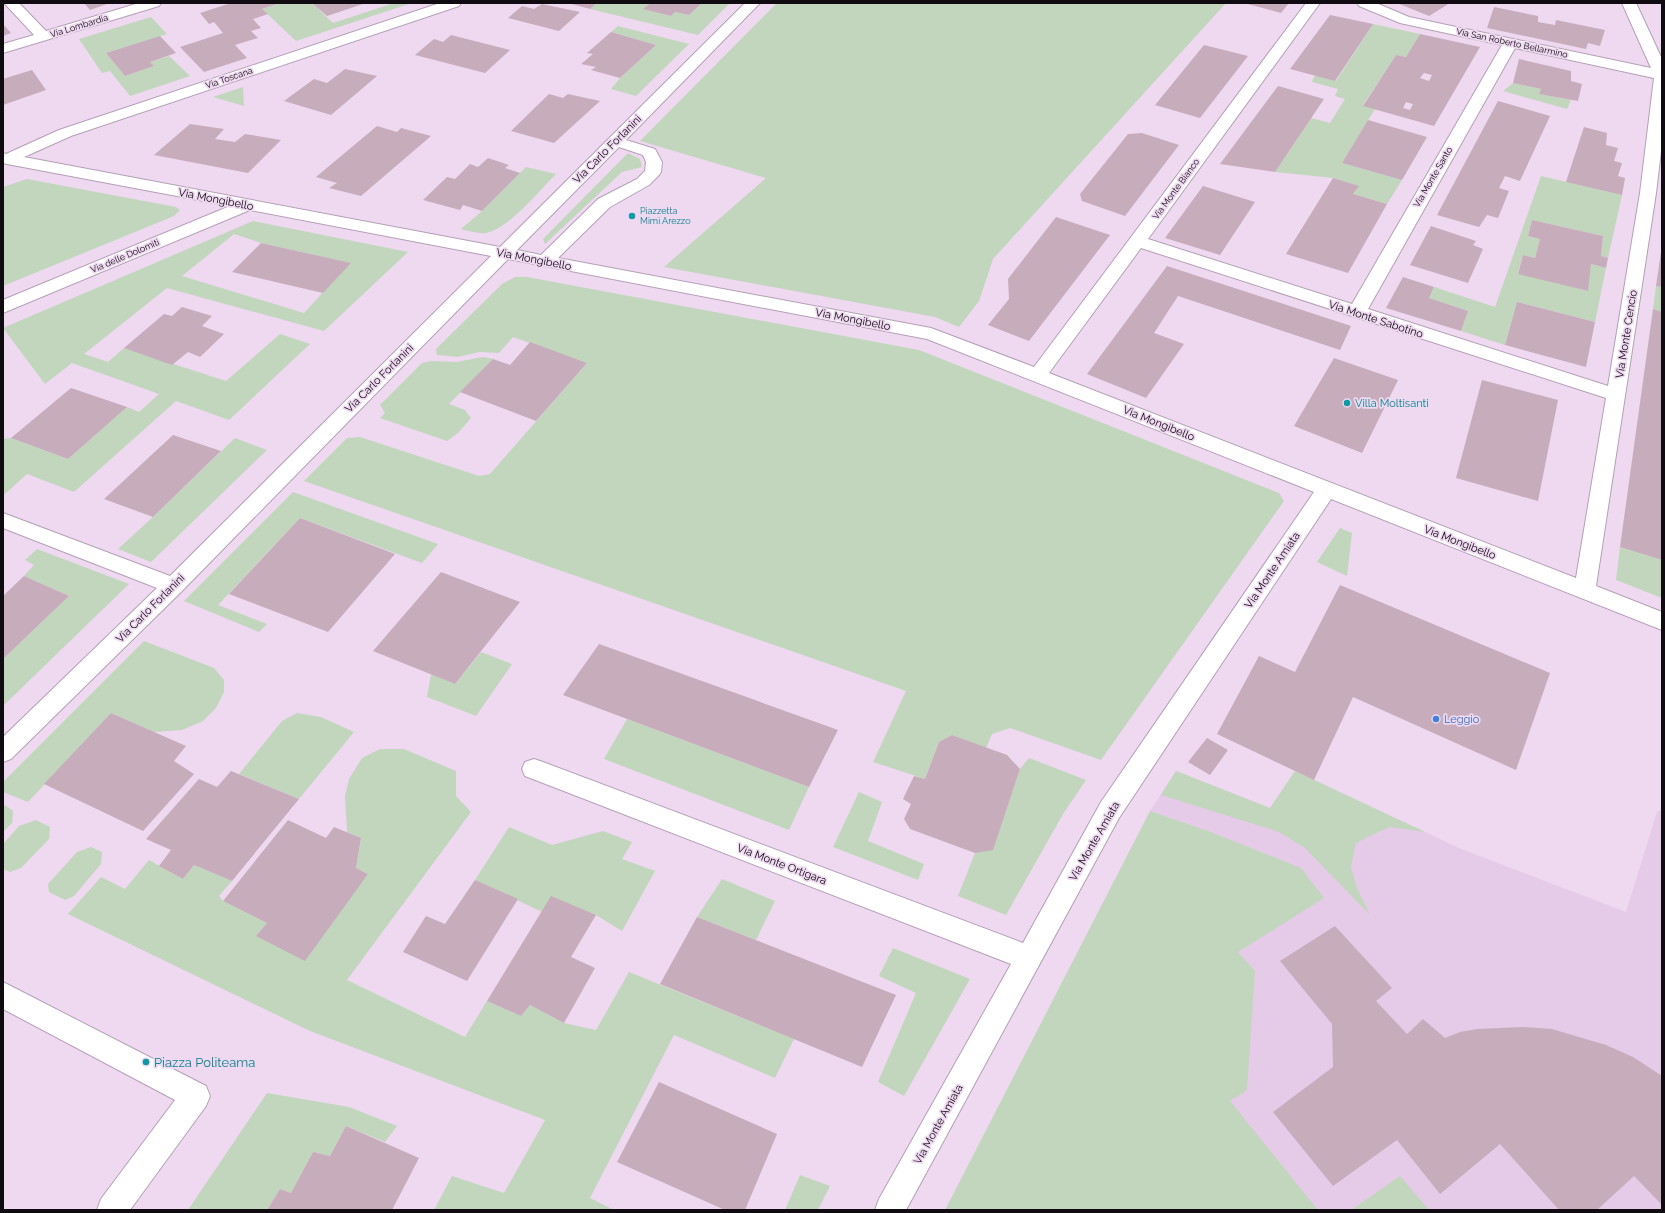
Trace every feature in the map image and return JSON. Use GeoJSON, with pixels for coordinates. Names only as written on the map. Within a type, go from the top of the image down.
{"type":"FeatureCollection","features":[{"type":"Feature","properties":{"kind":"street"},"geometry":{"type":"LineString","coordinates":[[11,3],[44,37]]}},
{"type":"Feature","properties":{"kind":"street","name":"Via Lombardia"},"geometry":{"type":"LineString","coordinates":[[3,49],[154,3]]}},
{"type":"Feature","properties":{"kind":"street","name":"Via Toscana"},"geometry":{"type":"LineString","coordinates":[[5,158],[65,133],[454,3]]}},
{"type":"Feature","properties":{"kind":"street","name":"Via Carlo Forlanini"},"geometry":{"type":"LineString","coordinates":[[3,752],[173,586],[753,3]]}},
{"type":"Feature","properties":{"kind":"street","name":"Via Monte Bianco"},"geometry":{"type":"LineString","coordinates":[[1038,375],[1314,3]]}},
{"type":"Feature","properties":{"kind":"street","name":"Via San Roberto Bellarmino"},"geometry":{"type":"LineString","coordinates":[[1364,3],[1405,20],[1662,76]]}},
{"type":"Feature","properties":{"kind":"street"},"geometry":{"type":"LineString","coordinates":[[1629,3],[1662,76]]}},
{"type":"Feature","properties":{"kind":"street","name":"Via Monte Santo"},"geometry":{"type":"LineString","coordinates":[[1357,312],[1510,43]]}},
{"type":"Feature","properties":{"kind":"street","name":"Via Monte Cencio"},"geometry":{"type":"LineString","coordinates":[[1584,590],[1616,395],[1655,195],[1662,76]]}},
{"type":"Feature","properties":{"kind":"street"},"geometry":{"type":"LineString","coordinates":[[545,261],[604,203],[643,182],[653,172],[654,162],[649,152],[615,141]]}},
{"type":"Feature","properties":{"kind":"street","name":"Via Mongibello"},"geometry":{"type":"LineString","coordinates":[[5,158],[931,334],[1662,621]]}},
{"type":"Feature","properties":{"kind":"street","name":"Via delle Dolomiti"},"geometry":{"type":"LineString","coordinates":[[3,307],[247,205]]}},
{"type":"Feature","properties":{"kind":"street","name":"Via Monte Sabotino"},"geometry":{"type":"LineString","coordinates":[[1137,242],[1616,395]]}},
{"type":"Feature","properties":{"kind":"street","name":"Via Monte Amiata"},"geometry":{"type":"LineString","coordinates":[[890,1210],[1110,810],[1327,489]]}},
{"type":"Feature","properties":{"kind":"street"},"geometry":{"type":"LineString","coordinates":[[4,520],[173,586]]}},
{"type":"Feature","properties":{"kind":"street","name":"Via Monte Ortigara"},"geometry":{"type":"LineString","coordinates":[[534,769],[1029,958]]}},
{"type":"Feature","properties":{"kind":"street"},"geometry":{"type":"LineString","coordinates":[[3,995],[196,1096],[112,1210]]}},
{"type":"Feature","properties":{"kind":"shaded area"},"geometry":{"type":"Polygon","coordinates":[[[1176,771],[1270,808],[1295,771],[1459,848],[1626,912],[1657,812],[1662,810],[1662,1210],[1178,1210],[1211,832],[1150,811],[1176,771]]]}},
{"type":"Feature","properties":{"kind":"green space"},"geometry":{"type":"Polygon","coordinates":[[[281,3],[312,3],[333,23],[394,3],[412,3],[296,41],[262,9],[281,3]]]}},
{"type":"Feature","properties":{"kind":"green space"},"geometry":{"type":"Polygon","coordinates":[[[597,3],[650,3],[644,9],[671,16],[675,12],[689,15],[702,3],[730,3],[698,35],[590,9],[597,3]]]}},
{"type":"Feature","properties":{"kind":"green space"},"geometry":{"type":"Polygon","coordinates":[[[777,3],[1226,3],[993,259],[979,301],[959,327],[935,317],[664,267],[766,178],[640,141],[777,3]]]}},
{"type":"Feature","properties":{"kind":"green space"},"geometry":{"type":"Polygon","coordinates":[[[151,17],[167,34],[106,53],[125,76],[154,66],[150,62],[169,56],[190,76],[130,96],[110,71],[102,73],[79,39],[151,17]]]}},
{"type":"Feature","properties":{"kind":"green space"},"geometry":{"type":"Polygon","coordinates":[[[1373,24],[1420,34],[1406,57],[1396,55],[1363,105],[1375,109],[1342,163],[1402,180],[1387,204],[1353,194],[1358,186],[1333,178],[1275,172],[1311,118],[1330,123],[1345,99],[1335,96],[1338,89],[1312,82],[1315,75],[1336,81],[1373,24]]]}},
{"type":"Feature","properties":{"kind":"green space"},"geometry":{"type":"Polygon","coordinates":[[[618,26],[689,44],[636,96],[611,89],[620,78],[656,45],[611,32],[618,26]]]}},
{"type":"Feature","properties":{"kind":"green space"},"geometry":{"type":"Polygon","coordinates":[[[1513,83],[1541,89],[1540,94],[1571,100],[1567,109],[1503,91],[1513,83]]]}},
{"type":"Feature","properties":{"kind":"green space"},"geometry":{"type":"Polygon","coordinates":[[[243,87],[244,106],[213,97],[243,87]]]}},
{"type":"Feature","properties":{"kind":"green space"},"geometry":{"type":"Polygon","coordinates":[[[628,153],[640,159],[642,167],[622,172],[545,244],[543,239],[628,153]]]}},
{"type":"Feature","properties":{"kind":"green space"},"geometry":{"type":"Polygon","coordinates":[[[526,167],[556,174],[523,208],[495,230],[483,233],[461,229],[482,211],[526,167]]]}},
{"type":"Feature","properties":{"kind":"green space"},"geometry":{"type":"Polygon","coordinates":[[[1541,176],[1622,195],[1608,258],[1601,256],[1603,236],[1532,220],[1528,236],[1540,239],[1535,258],[1523,255],[1518,273],[1587,291],[1591,264],[1606,268],[1595,322],[1517,302],[1505,345],[1461,331],[1468,311],[1429,298],[1434,287],[1495,307],[1541,176]]]}},
{"type":"Feature","properties":{"kind":"green space"},"geometry":{"type":"Polygon","coordinates":[[[27,179],[176,207],[180,210],[174,216],[3,286],[3,187],[27,179]]]}},
{"type":"Feature","properties":{"kind":"green space"},"geometry":{"type":"Polygon","coordinates":[[[253,221],[408,252],[324,331],[167,288],[84,354],[108,362],[124,348],[226,381],[280,334],[310,344],[229,420],[176,401],[74,492],[27,474],[5,494],[3,493],[3,439],[11,438],[68,459],[127,407],[139,412],[159,394],[72,363],[45,384],[3,328],[253,221]],[[234,234],[182,276],[304,313],[350,263],[261,243],[234,234]]]}},
{"type":"Feature","properties":{"kind":"green space"},"geometry":{"type":"Polygon","coordinates":[[[515,277],[527,277],[919,350],[1279,493],[1284,501],[1101,760],[1010,728],[992,734],[986,748],[952,735],[939,742],[925,779],[873,762],[906,691],[304,481],[347,438],[360,437],[479,476],[490,474],[587,363],[513,337],[499,353],[480,352],[457,357],[437,355],[436,349],[502,284],[515,277]]]}},
{"type":"Feature","properties":{"kind":"green space"},"geometry":{"type":"Polygon","coordinates":[[[1656,286],[1662,287],[1662,312],[1653,309],[1656,286]]]}},
{"type":"Feature","properties":{"kind":"green space"},"geometry":{"type":"Polygon","coordinates":[[[483,357],[493,359],[449,404],[465,410],[471,418],[458,433],[447,441],[380,418],[385,413],[380,405],[422,363],[432,361],[456,362],[483,357]]]}},
{"type":"Feature","properties":{"kind":"green space"},"geometry":{"type":"Polygon","coordinates":[[[235,438],[267,450],[151,562],[118,549],[153,517],[235,438]]]}},
{"type":"Feature","properties":{"kind":"green space"},"geometry":{"type":"Polygon","coordinates":[[[293,492],[438,544],[422,563],[300,518],[218,605],[267,624],[259,632],[184,601],[293,492]]]}},
{"type":"Feature","properties":{"kind":"green space"},"geometry":{"type":"Polygon","coordinates":[[[1340,528],[1352,533],[1347,576],[1317,562],[1340,528]]]}},
{"type":"Feature","properties":{"kind":"green space"},"geometry":{"type":"Polygon","coordinates":[[[1620,547],[1662,560],[1662,598],[1616,580],[1620,547]]]}},
{"type":"Feature","properties":{"kind":"green space"},"geometry":{"type":"Polygon","coordinates":[[[37,549],[129,584],[3,706],[3,659],[69,596],[24,576],[34,565],[25,560],[37,549]]]}},
{"type":"Feature","properties":{"kind":"green space"},"geometry":{"type":"Polygon","coordinates":[[[144,641],[214,668],[224,680],[224,692],[216,708],[203,721],[182,730],[154,732],[111,713],[28,802],[3,792],[3,782],[144,641]]]}},
{"type":"Feature","properties":{"kind":"green space"},"geometry":{"type":"Polygon","coordinates":[[[481,652],[512,664],[476,716],[427,697],[431,674],[455,684],[481,652]]]}},
{"type":"Feature","properties":{"kind":"green space"},"geometry":{"type":"Polygon","coordinates":[[[297,713],[321,717],[354,732],[299,799],[239,774],[282,721],[297,713]]]}},
{"type":"Feature","properties":{"kind":"green space"},"geometry":{"type":"Polygon","coordinates":[[[627,719],[809,787],[789,830],[604,759],[627,719]]]}},
{"type":"Feature","properties":{"kind":"green space"},"geometry":{"type":"Polygon","coordinates":[[[380,749],[404,749],[456,771],[456,796],[471,812],[347,980],[465,1037],[487,1001],[521,1016],[530,1005],[564,1023],[596,1030],[629,972],[794,1039],[775,1078],[674,1035],[590,1198],[614,1210],[434,1210],[452,1176],[504,1193],[545,1120],[310,1031],[68,914],[101,877],[125,889],[149,860],[183,879],[194,865],[232,881],[219,896],[223,901],[267,923],[256,936],[356,890],[368,874],[356,868],[361,838],[347,832],[345,796],[349,779],[362,758],[380,749]]]}},
{"type":"Feature","properties":{"kind":"green space"},"geometry":{"type":"Polygon","coordinates":[[[1029,758],[1086,780],[1063,814],[1006,915],[958,896],[975,853],[993,849],[1020,769],[1029,758]]]}},
{"type":"Feature","properties":{"kind":"green space"},"geometry":{"type":"Polygon","coordinates":[[[1176,771],[1270,808],[1295,771],[1425,832],[1390,827],[1356,843],[1351,867],[1357,888],[1370,915],[1305,848],[1279,832],[1161,795],[1176,771]]]}},
{"type":"Feature","properties":{"kind":"green space"},"geometry":{"type":"Polygon","coordinates":[[[859,792],[882,802],[868,841],[924,864],[918,880],[833,847],[859,792]]]}},
{"type":"Feature","properties":{"kind":"green space"},"geometry":{"type":"Polygon","coordinates":[[[5,805],[13,811],[12,823],[3,832],[3,806],[5,805]]]}},
{"type":"Feature","properties":{"kind":"green space"},"geometry":{"type":"Polygon","coordinates":[[[1150,811],[1211,832],[1301,868],[1324,898],[1238,952],[1255,971],[1247,1090],[1230,1101],[1318,1210],[945,1210],[1150,811]]]}},
{"type":"Feature","properties":{"kind":"green space"},"geometry":{"type":"Polygon","coordinates":[[[36,820],[50,827],[49,839],[21,868],[10,872],[3,869],[3,844],[19,826],[36,820]]]}},
{"type":"Feature","properties":{"kind":"green space"},"geometry":{"type":"Polygon","coordinates":[[[509,827],[552,845],[603,831],[632,842],[622,859],[655,871],[622,931],[596,915],[542,912],[475,880],[509,827]]]}},
{"type":"Feature","properties":{"kind":"green space"},"geometry":{"type":"Polygon","coordinates":[[[91,847],[102,852],[101,864],[74,896],[65,900],[49,892],[48,884],[77,852],[91,847]]]}},
{"type":"Feature","properties":{"kind":"green space"},"geometry":{"type":"Polygon","coordinates":[[[722,879],[775,901],[756,940],[697,917],[722,879]]]}},
{"type":"Feature","properties":{"kind":"green space"},"geometry":{"type":"Polygon","coordinates":[[[893,948],[970,979],[904,1096],[878,1082],[916,993],[879,976],[893,948]]]}},
{"type":"Feature","properties":{"kind":"green space"},"geometry":{"type":"Polygon","coordinates":[[[267,1093],[349,1107],[397,1126],[385,1142],[346,1126],[330,1156],[313,1152],[291,1193],[280,1189],[267,1210],[188,1210],[267,1093]]]}},
{"type":"Feature","properties":{"kind":"green space"},"geometry":{"type":"Polygon","coordinates":[[[800,1175],[830,1186],[818,1210],[785,1210],[800,1175]]]}},
{"type":"Feature","properties":{"kind":"green space"},"geometry":{"type":"Polygon","coordinates":[[[1400,1176],[1429,1210],[1356,1210],[1354,1208],[1400,1176]]]}},
{"type":"Feature","properties":{"kind":"building"},"geometry":{"type":"Polygon","coordinates":[[[84,3],[110,3],[90,10],[84,3]]]}},
{"type":"Feature","properties":{"kind":"building"},"geometry":{"type":"Polygon","coordinates":[[[231,3],[280,3],[262,9],[268,14],[253,19],[261,28],[251,31],[258,38],[235,45],[247,58],[204,72],[180,47],[223,33],[214,22],[209,24],[200,13],[231,3]]]}},
{"type":"Feature","properties":{"kind":"building"},"geometry":{"type":"Polygon","coordinates":[[[312,3],[366,3],[327,16],[312,3]]]}},
{"type":"Feature","properties":{"kind":"building"},"geometry":{"type":"Polygon","coordinates":[[[568,3],[597,3],[590,9],[568,3]]]}},
{"type":"Feature","properties":{"kind":"building"},"geometry":{"type":"Polygon","coordinates":[[[650,3],[702,3],[689,15],[675,12],[671,16],[643,9],[650,3]]]}},
{"type":"Feature","properties":{"kind":"building"},"geometry":{"type":"Polygon","coordinates":[[[1244,3],[1289,3],[1281,13],[1244,3]]]}},
{"type":"Feature","properties":{"kind":"building"},"geometry":{"type":"Polygon","coordinates":[[[1397,3],[1450,3],[1429,16],[1397,3]]]}},
{"type":"Feature","properties":{"kind":"building"},"geometry":{"type":"Polygon","coordinates":[[[542,4],[580,12],[559,31],[508,18],[522,6],[534,9],[542,4]]]}},
{"type":"Feature","properties":{"kind":"building"},"geometry":{"type":"Polygon","coordinates":[[[1494,7],[1538,16],[1538,22],[1555,25],[1556,20],[1605,30],[1600,46],[1588,43],[1586,49],[1487,28],[1494,7]]]}},
{"type":"Feature","properties":{"kind":"building"},"geometry":{"type":"Polygon","coordinates":[[[1330,15],[1373,24],[1335,81],[1290,69],[1330,15]]]}},
{"type":"Feature","properties":{"kind":"building"},"geometry":{"type":"Polygon","coordinates":[[[3,24],[11,33],[3,36],[3,24]]]}},
{"type":"Feature","properties":{"kind":"building"},"geometry":{"type":"Polygon","coordinates":[[[611,32],[656,45],[620,78],[591,70],[596,67],[581,64],[593,54],[587,53],[611,32]]]}},
{"type":"Feature","properties":{"kind":"building"},"geometry":{"type":"Polygon","coordinates":[[[1420,34],[1480,47],[1434,126],[1363,106],[1396,55],[1406,57],[1420,34]],[[1424,73],[1420,78],[1429,81],[1432,75],[1424,73]],[[1406,102],[1403,108],[1410,110],[1413,104],[1406,102]]]}},
{"type":"Feature","properties":{"kind":"building"},"geometry":{"type":"Polygon","coordinates":[[[451,35],[510,50],[485,73],[415,55],[434,39],[443,42],[451,35]]]}},
{"type":"Feature","properties":{"kind":"building"},"geometry":{"type":"Polygon","coordinates":[[[160,36],[176,53],[150,62],[154,66],[125,76],[106,53],[160,36]]]}},
{"type":"Feature","properties":{"kind":"building"},"geometry":{"type":"Polygon","coordinates":[[[1204,45],[1248,56],[1200,118],[1155,105],[1204,45]]]}},
{"type":"Feature","properties":{"kind":"building"},"geometry":{"type":"Polygon","coordinates":[[[1519,59],[1571,71],[1571,81],[1582,84],[1578,101],[1539,94],[1541,89],[1513,83],[1519,59]]]}},
{"type":"Feature","properties":{"kind":"building"},"geometry":{"type":"Polygon","coordinates":[[[345,69],[377,76],[331,115],[284,101],[314,79],[327,83],[345,69]]]}},
{"type":"Feature","properties":{"kind":"building"},"geometry":{"type":"Polygon","coordinates":[[[32,70],[46,90],[3,105],[3,79],[32,70]]]}},
{"type":"Feature","properties":{"kind":"building"},"geometry":{"type":"Polygon","coordinates":[[[1278,86],[1324,99],[1275,172],[1220,164],[1278,86]]]}},
{"type":"Feature","properties":{"kind":"building"},"geometry":{"type":"Polygon","coordinates":[[[549,94],[563,98],[568,94],[600,101],[554,143],[511,131],[549,94]]]}},
{"type":"Feature","properties":{"kind":"building"},"geometry":{"type":"Polygon","coordinates":[[[1498,101],[1550,116],[1520,181],[1505,176],[1499,188],[1509,191],[1498,218],[1487,215],[1479,227],[1437,215],[1498,101]]]}},
{"type":"Feature","properties":{"kind":"building"},"geometry":{"type":"Polygon","coordinates":[[[1368,120],[1427,137],[1402,180],[1342,163],[1368,120]]]}},
{"type":"Feature","properties":{"kind":"building"},"geometry":{"type":"Polygon","coordinates":[[[190,124],[224,129],[215,139],[235,142],[245,134],[281,140],[248,173],[154,155],[190,124]]]}},
{"type":"Feature","properties":{"kind":"building"},"geometry":{"type":"Polygon","coordinates":[[[377,126],[397,132],[401,128],[431,136],[361,196],[329,188],[337,183],[316,177],[377,126]]]}},
{"type":"Feature","properties":{"kind":"building"},"geometry":{"type":"Polygon","coordinates":[[[1584,127],[1607,133],[1606,145],[1618,148],[1614,161],[1622,163],[1618,176],[1625,178],[1622,195],[1566,182],[1584,127]]]}},
{"type":"Feature","properties":{"kind":"building"},"geometry":{"type":"Polygon","coordinates":[[[1142,133],[1179,145],[1125,216],[1082,201],[1080,194],[1128,134],[1142,133]]]}},
{"type":"Feature","properties":{"kind":"building"},"geometry":{"type":"Polygon","coordinates":[[[488,158],[509,165],[505,168],[520,173],[482,211],[463,205],[460,210],[423,200],[447,177],[455,179],[470,164],[478,167],[488,158]]]}},
{"type":"Feature","properties":{"kind":"building"},"geometry":{"type":"Polygon","coordinates":[[[1333,178],[1359,186],[1353,194],[1387,204],[1348,273],[1286,254],[1333,178]]]}},
{"type":"Feature","properties":{"kind":"building"},"geometry":{"type":"Polygon","coordinates":[[[1203,186],[1255,202],[1220,255],[1165,238],[1203,186]]]}},
{"type":"Feature","properties":{"kind":"building"},"geometry":{"type":"Polygon","coordinates":[[[1056,217],[1110,235],[1029,341],[988,325],[1009,299],[1008,279],[1056,217]]]}},
{"type":"Feature","properties":{"kind":"building"},"geometry":{"type":"Polygon","coordinates":[[[1532,220],[1603,236],[1601,256],[1608,258],[1606,268],[1591,264],[1588,291],[1518,274],[1523,255],[1535,258],[1540,239],[1528,236],[1532,220]]]}},
{"type":"Feature","properties":{"kind":"building"},"geometry":{"type":"Polygon","coordinates":[[[1431,226],[1476,241],[1473,245],[1483,249],[1468,283],[1410,265],[1431,226]]]}},
{"type":"Feature","properties":{"kind":"building"},"geometry":{"type":"Polygon","coordinates":[[[261,243],[351,263],[323,293],[232,272],[261,243]]]}},
{"type":"Feature","properties":{"kind":"building"},"geometry":{"type":"Polygon","coordinates":[[[1662,252],[1662,287],[1656,286],[1662,252]]]}},
{"type":"Feature","properties":{"kind":"building"},"geometry":{"type":"Polygon","coordinates":[[[1167,266],[1351,326],[1340,350],[1178,296],[1154,333],[1184,344],[1146,398],[1087,374],[1167,266]]]}},
{"type":"Feature","properties":{"kind":"building"},"geometry":{"type":"Polygon","coordinates":[[[1403,277],[1434,287],[1429,298],[1468,311],[1461,331],[1386,308],[1403,277]]]}},
{"type":"Feature","properties":{"kind":"building"},"geometry":{"type":"Polygon","coordinates":[[[1517,302],[1595,322],[1586,367],[1505,345],[1517,302]]]}},
{"type":"Feature","properties":{"kind":"building"},"geometry":{"type":"Polygon","coordinates":[[[182,307],[212,316],[202,326],[224,334],[200,357],[188,352],[172,365],[124,348],[164,314],[172,316],[182,307]]]}},
{"type":"Feature","properties":{"kind":"building"},"geometry":{"type":"Polygon","coordinates":[[[1653,309],[1662,312],[1662,560],[1620,547],[1653,309]]]}},
{"type":"Feature","properties":{"kind":"building"},"geometry":{"type":"Polygon","coordinates":[[[530,342],[587,363],[536,421],[460,392],[493,359],[510,365],[530,342]]]}},
{"type":"Feature","properties":{"kind":"building","name":"Villa Moltisanti"},"geometry":{"type":"Polygon","coordinates":[[[1334,358],[1398,380],[1362,453],[1294,426],[1334,358]]]}},
{"type":"Feature","properties":{"kind":"building"},"geometry":{"type":"Polygon","coordinates":[[[1482,380],[1558,400],[1538,501],[1456,478],[1482,380]]]}},
{"type":"Feature","properties":{"kind":"building"},"geometry":{"type":"Polygon","coordinates":[[[71,388],[127,407],[68,459],[11,438],[71,388]]]}},
{"type":"Feature","properties":{"kind":"building"},"geometry":{"type":"Polygon","coordinates":[[[173,435],[221,451],[153,517],[104,499],[173,435]]]}},
{"type":"Feature","properties":{"kind":"building"},"geometry":{"type":"Polygon","coordinates":[[[300,518],[395,554],[328,632],[229,594],[300,518]]]}},
{"type":"Feature","properties":{"kind":"building"},"geometry":{"type":"Polygon","coordinates":[[[441,572],[520,602],[455,684],[373,651],[441,572]]]}},
{"type":"Feature","properties":{"kind":"building"},"geometry":{"type":"Polygon","coordinates":[[[24,576],[69,596],[3,659],[3,596],[24,576]]]}},
{"type":"Feature","properties":{"kind":"building"},"geometry":{"type":"Polygon","coordinates":[[[1340,585],[1550,673],[1516,770],[1353,697],[1314,780],[1217,734],[1259,656],[1295,672],[1340,585]]]}},
{"type":"Feature","properties":{"kind":"building"},"geometry":{"type":"Polygon","coordinates":[[[599,644],[838,730],[809,787],[563,695],[599,644]]]}},
{"type":"Feature","properties":{"kind":"building"},"geometry":{"type":"Polygon","coordinates":[[[111,713],[186,746],[174,761],[194,774],[143,831],[44,784],[111,713]]]}},
{"type":"Feature","properties":{"kind":"building"},"geometry":{"type":"Polygon","coordinates":[[[952,735],[1007,755],[1020,769],[993,850],[975,853],[910,829],[904,819],[911,804],[903,799],[914,776],[925,779],[939,742],[952,735]]]}},
{"type":"Feature","properties":{"kind":"building"},"geometry":{"type":"Polygon","coordinates":[[[1207,738],[1228,750],[1210,775],[1188,762],[1207,738]]]}},
{"type":"Feature","properties":{"kind":"building"},"geometry":{"type":"Polygon","coordinates":[[[231,771],[299,799],[232,881],[194,865],[183,879],[159,866],[171,850],[146,839],[199,779],[217,787],[231,771]]]}},
{"type":"Feature","properties":{"kind":"building"},"geometry":{"type":"Polygon","coordinates":[[[288,820],[326,838],[334,827],[361,838],[356,868],[368,874],[305,961],[256,936],[267,923],[223,901],[288,820]]]}},
{"type":"Feature","properties":{"kind":"building"},"geometry":{"type":"Polygon","coordinates":[[[475,880],[518,899],[467,981],[403,952],[426,916],[445,924],[475,880]]]}},
{"type":"Feature","properties":{"kind":"building"},"geometry":{"type":"Polygon","coordinates":[[[551,896],[596,915],[571,957],[595,968],[564,1023],[530,1005],[521,1016],[487,1001],[551,896]]]}},
{"type":"Feature","properties":{"kind":"building"},"geometry":{"type":"Polygon","coordinates":[[[697,917],[896,995],[862,1067],[660,984],[697,917]]]}},
{"type":"Feature","properties":{"kind":"building"},"geometry":{"type":"Polygon","coordinates":[[[1335,926],[1392,988],[1376,1001],[1407,1034],[1423,1019],[1445,1038],[1460,1032],[1477,1029],[1523,1027],[1552,1029],[1606,1045],[1633,1057],[1662,1076],[1662,1205],[1634,1176],[1597,1210],[1559,1210],[1500,1144],[1440,1194],[1397,1140],[1333,1186],[1273,1112],[1333,1067],[1332,1024],[1280,961],[1335,926]]]}},
{"type":"Feature","properties":{"kind":"building"},"geometry":{"type":"Polygon","coordinates":[[[659,1082],[777,1134],[745,1210],[725,1210],[617,1162],[659,1082]]]}},
{"type":"Feature","properties":{"kind":"building"},"geometry":{"type":"Polygon","coordinates":[[[346,1126],[419,1158],[392,1210],[267,1210],[280,1189],[291,1193],[313,1152],[330,1156],[346,1126]]]}},
{"type":"Feature","properties":{"kind":"place","name":"Piazzetta Mimì Arezzo"},"geometry":{"type":"Point","coordinates":[632,216]}},
{"type":"Feature","properties":{"kind":"place","name":"Villa Moltisanti"},"geometry":{"type":"Point","coordinates":[1347,403]}},
{"type":"Feature","properties":{"kind":"place","name":"Leggio"},"geometry":{"type":"Point","coordinates":[1436,719]}},
{"type":"Feature","properties":{"kind":"place","name":"Piazza Politeama"},"geometry":{"type":"Point","coordinates":[146,1062]}}]}
